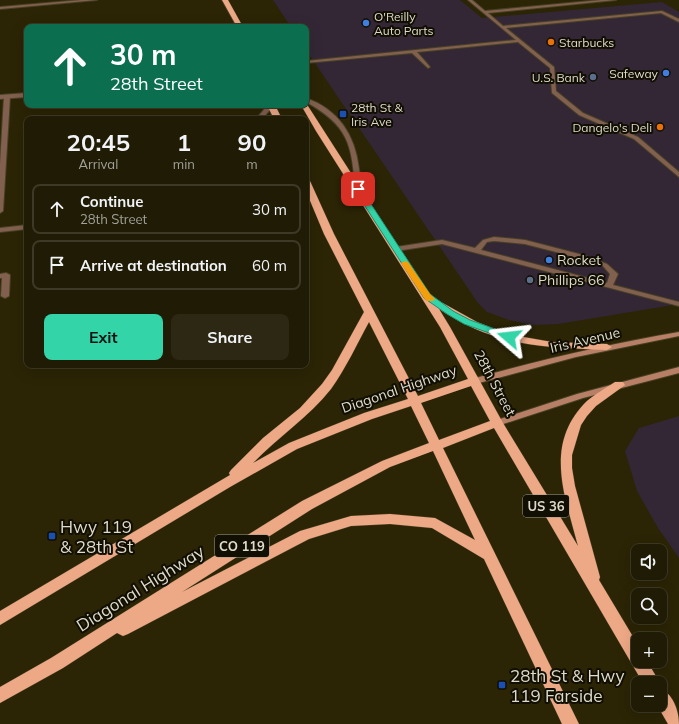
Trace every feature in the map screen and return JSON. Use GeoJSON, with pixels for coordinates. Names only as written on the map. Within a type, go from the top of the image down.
{"type":"FeatureCollection","features":[{"type":"Feature","properties":{"kind":"highway"},"geometry":{"type":"LineString","coordinates":[[225,0],[238,24]]}},
{"type":"Feature","properties":{"kind":"highway","name":"28th Street"},"geometry":{"type":"LineString","coordinates":[[307,108],[426,296],[475,381],[497,423],[631,648]]}},
{"type":"Feature","properties":{"kind":"highway"},"geometry":{"type":"LineString","coordinates":[[309,196],[414,400],[571,724]]}},
{"type":"Feature","properties":{"kind":"highway"},"geometry":{"type":"LineString","coordinates":[[426,296],[450,313],[467,322],[509,337],[552,345],[608,347]]}},
{"type":"Feature","properties":{"kind":"highway"},"geometry":{"type":"LineString","coordinates":[[225,484],[267,441],[304,411],[326,387],[337,371],[369,312]]}},
{"type":"Feature","properties":{"kind":"highway","name":"Diagonal Highway"},"geometry":{"type":"LineString","coordinates":[[0,619],[225,484],[293,446],[368,416],[475,381]]}},
{"type":"Feature","properties":{"kind":"highway"},"geometry":{"type":"LineString","coordinates":[[596,589],[569,486],[566,468],[566,455],[573,430],[583,413],[592,403],[619,385]]}},
{"type":"Feature","properties":{"kind":"highway","name":"Diagonal Highway"},"geometry":{"type":"LineString","coordinates":[[0,696],[56,663],[306,505],[386,464],[497,423]]}},
{"type":"Feature","properties":{"kind":"highway"},"geometry":{"type":"LineString","coordinates":[[56,663],[305,535],[351,521],[390,519],[435,523],[489,556]]}},
{"type":"Feature","properties":{"kind":"highway"},"geometry":{"type":"LineString","coordinates":[[667,708],[676,724]]}},
{"type":"Feature","properties":{"kind":"main road","name":"Iris Avenue"},"geometry":{"type":"LineString","coordinates":[[475,381],[503,372],[608,347],[679,334]]}},
{"type":"Feature","properties":{"kind":"main road"},"geometry":{"type":"LineString","coordinates":[[497,423],[534,410],[619,385],[679,370]]}},
{"type":"Feature","properties":{"kind":"street"},"geometry":{"type":"LineString","coordinates":[[0,8],[95,0]]}},
{"type":"Feature","properties":{"kind":"street"},"geometry":{"type":"LineString","coordinates":[[470,0],[552,68],[554,92],[581,114],[636,138],[679,175]]}},
{"type":"Feature","properties":{"kind":"street"},"geometry":{"type":"LineString","coordinates":[[484,12],[614,0]]}},
{"type":"Feature","properties":{"kind":"street"},"geometry":{"type":"LineString","coordinates":[[502,27],[662,12],[679,21]]}},
{"type":"Feature","properties":{"kind":"street"},"geometry":{"type":"LineString","coordinates":[[309,62],[519,41]]}},
{"type":"Feature","properties":{"kind":"street"},"geometry":{"type":"LineString","coordinates":[[413,51],[428,67]]}},
{"type":"Feature","properties":{"kind":"street"},"geometry":{"type":"LineString","coordinates":[[0,97],[24,95]]}},
{"type":"Feature","properties":{"kind":"street"},"geometry":{"type":"LineString","coordinates":[[0,211],[7,96]]}},
{"type":"Feature","properties":{"kind":"street"},"geometry":{"type":"LineString","coordinates":[[309,102],[334,116],[350,140],[356,159],[358,189]]}},
{"type":"Feature","properties":{"kind":"street"},"geometry":{"type":"LineString","coordinates":[[262,116],[268,108]]}},
{"type":"Feature","properties":{"kind":"street"},"geometry":{"type":"LineString","coordinates":[[0,230],[24,227]]}},
{"type":"Feature","properties":{"kind":"street"},"geometry":{"type":"LineString","coordinates":[[477,250],[485,240],[497,238],[511,238],[530,243],[605,265],[614,274],[609,286]]}},
{"type":"Feature","properties":{"kind":"street"},"geometry":{"type":"LineString","coordinates":[[396,249],[442,242],[679,304]]}},
{"type":"Feature","properties":{"kind":"street"},"geometry":{"type":"LineString","coordinates":[[0,276],[6,275],[5,296]]}},
{"type":"Feature","properties":{"kind":"shaded area"},"geometry":{"type":"Polygon","coordinates":[[[273,0],[460,0],[482,18],[662,2],[679,12],[679,304],[558,324],[533,325],[509,320],[487,312],[478,303],[309,54],[309,24],[289,24],[273,0]]]}},
{"type":"Feature","properties":{"kind":"shaded area"},"geometry":{"type":"Polygon","coordinates":[[[679,416],[679,558],[658,528],[637,491],[625,451],[639,428],[679,416]]]}},
{"type":"Feature","properties":{"kind":"slow traffic"},"geometry":{"type":"LineString","coordinates":[[405,263],[426,296],[430,299]]}},
{"type":"Feature","properties":{"kind":"place","name":"O'Reilly Auto Parts"},"geometry":{"type":"Point","coordinates":[366,23]}},
{"type":"Feature","properties":{"kind":"place","name":"Starbucks"},"geometry":{"type":"Point","coordinates":[551,42]}},
{"type":"Feature","properties":{"kind":"place","name":"Safeway"},"geometry":{"type":"Point","coordinates":[666,73]}},
{"type":"Feature","properties":{"kind":"place","name":"U.S. Bank"},"geometry":{"type":"Point","coordinates":[593,77]}},
{"type":"Feature","properties":{"kind":"place","name":"28th St & Iris Ave"},"geometry":{"type":"Point","coordinates":[343,114]}},
{"type":"Feature","properties":{"kind":"place","name":"Dangelo's Deli"},"geometry":{"type":"Point","coordinates":[660,127]}},
{"type":"Feature","properties":{"kind":"place","name":"Rocket"},"geometry":{"type":"Point","coordinates":[549,260]}},
{"type":"Feature","properties":{"kind":"place","name":"Phillips 66"},"geometry":{"type":"Point","coordinates":[530,280]}},
{"type":"Feature","properties":{"kind":"place","name":"Hwy 119 & 28th St"},"geometry":{"type":"Point","coordinates":[52,536]}},
{"type":"Feature","properties":{"kind":"place","name":"28th St & Hwy 119 Farside"},"geometry":{"type":"Point","coordinates":[502,685]}},
{"type":"Feature","properties":{"kind":"route"},"geometry":{"type":"LineString","coordinates":[[358,189],[426,296],[450,313],[481,329],[509,337]]}}]}
